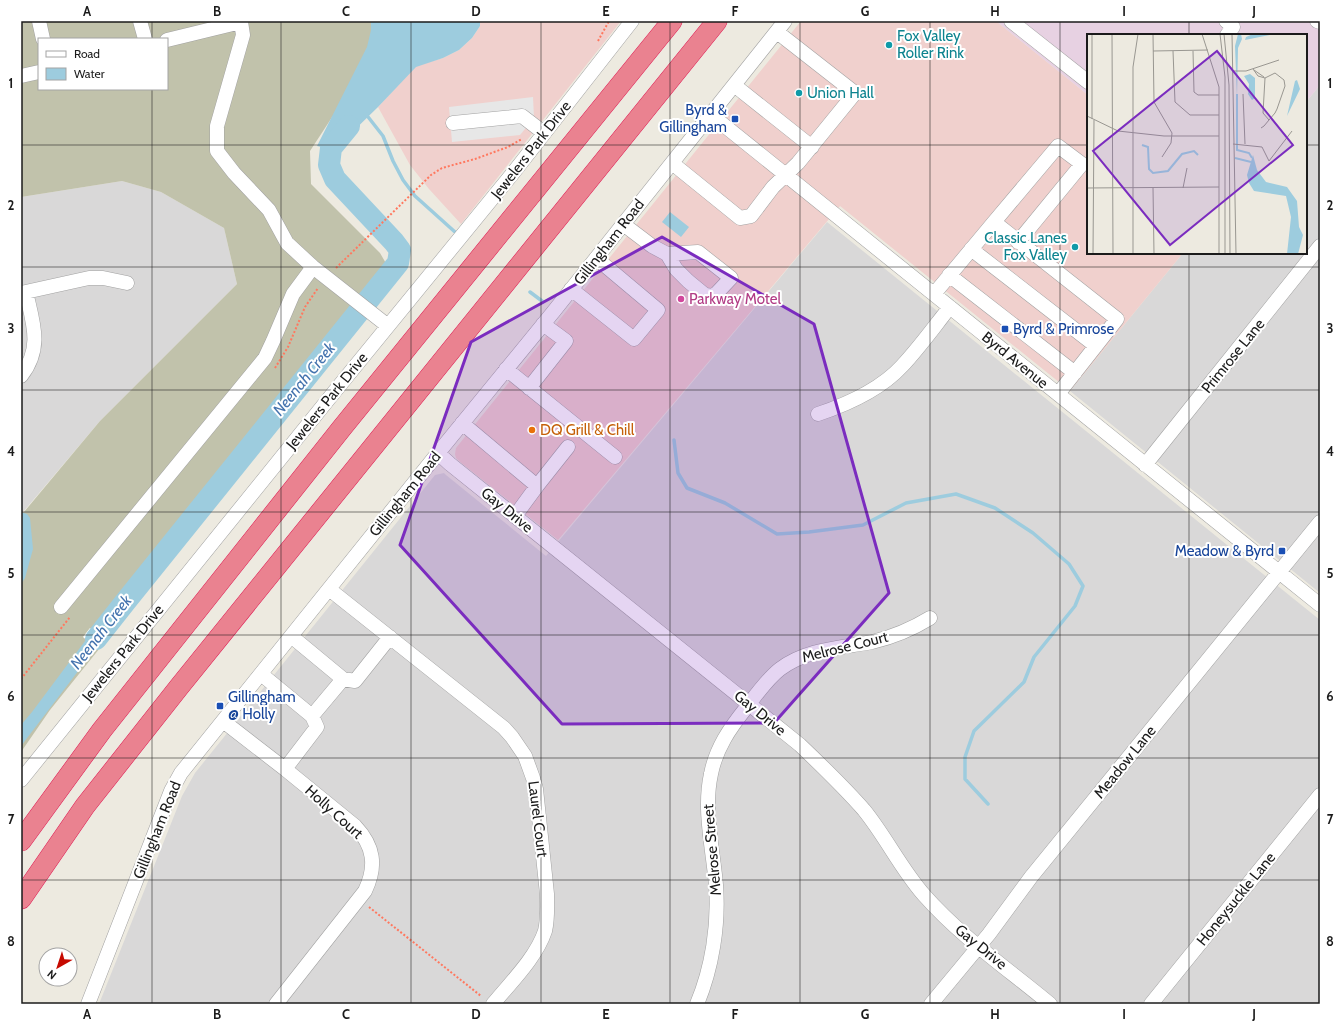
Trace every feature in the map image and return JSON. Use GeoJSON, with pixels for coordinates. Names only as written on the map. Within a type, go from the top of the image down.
{"type":"FeatureCollection","features":[{"type":"Feature","properties":{"kind":"highway"},"geometry":{"type":"LineString","coordinates":[[21,841],[117,712],[341,429],[672,21]]}},
{"type":"Feature","properties":{"kind":"highway"},"geometry":{"type":"LineString","coordinates":[[21,899],[80,813],[717,21]]}},
{"type":"Feature","properties":{"kind":"street"},"geometry":{"type":"LineString","coordinates":[[39,21],[43,38]]}},
{"type":"Feature","properties":{"kind":"street"},"geometry":{"type":"LineString","coordinates":[[140,21],[145,38]]}},
{"type":"Feature","properties":{"kind":"street","name":"Jewelers Park Drive"},"geometry":{"type":"LineString","coordinates":[[21,780],[335,391],[449,253],[539,129],[632,21]]}},
{"type":"Feature","properties":{"kind":"street"},"geometry":{"type":"LineString","coordinates":[[1011,21],[1087,81]]}},
{"type":"Feature","properties":{"kind":"street"},"geometry":{"type":"LineString","coordinates":[[1226,21],[1233,27],[1228,34]]}},
{"type":"Feature","properties":{"kind":"street"},"geometry":{"type":"LineString","coordinates":[[168,40],[241,22],[243,35],[217,126],[217,150],[234,173],[269,210],[287,242],[313,267],[388,326]]}},
{"type":"Feature","properties":{"kind":"street"},"geometry":{"type":"LineString","coordinates":[[672,162],[740,218],[751,216],[773,187],[798,164],[812,147],[855,93],[781,26]]}},
{"type":"Feature","properties":{"kind":"street","name":"Gillingham Road"},"geometry":{"type":"LineString","coordinates":[[88,1004],[176,782],[181,773],[781,26]]}},
{"type":"Feature","properties":{"kind":"street"},"geometry":{"type":"LineString","coordinates":[[21,76],[38,72]]}},
{"type":"Feature","properties":{"kind":"street"},"geometry":{"type":"LineString","coordinates":[[734,85],[812,147]]}},
{"type":"Feature","properties":{"kind":"street","name":"Byrd Avenue"},"geometry":{"type":"LineString","coordinates":[[710,114],[1320,605]]}},
{"type":"Feature","properties":{"kind":"street"},"geometry":{"type":"LineString","coordinates":[[453,124],[522,116],[539,129]]}},
{"type":"Feature","properties":{"kind":"street"},"geometry":{"type":"LineString","coordinates":[[934,294],[1058,146],[1082,164],[1018,242]]}},
{"type":"Feature","properties":{"kind":"street"},"geometry":{"type":"LineString","coordinates":[[994,222],[1117,319],[1058,394]]}},
{"type":"Feature","properties":{"kind":"street"},"geometry":{"type":"LineString","coordinates":[[623,224],[652,246],[667,254]]}},
{"type":"Feature","properties":{"kind":"street","name":"Primrose Lane"},"geometry":{"type":"LineString","coordinates":[[1145,465],[1320,246]]}},
{"type":"Feature","properties":{"kind":"street"},"geometry":{"type":"LineString","coordinates":[[971,249],[1096,346]]}},
{"type":"Feature","properties":{"kind":"street"},"geometry":{"type":"LineString","coordinates":[[571,289],[634,339],[658,310],[596,258]]}},
{"type":"Feature","properties":{"kind":"street"},"geometry":{"type":"LineString","coordinates":[[60,607],[265,358],[274,341],[293,294],[313,267]]}},
{"type":"Feature","properties":{"kind":"street"},"geometry":{"type":"LineString","coordinates":[[949,275],[1075,373]]}},
{"type":"Feature","properties":{"kind":"street"},"geometry":{"type":"LineString","coordinates":[[21,376],[26,370],[33,355],[35,343],[35,330],[23,292],[89,278],[103,278],[127,283]]}},
{"type":"Feature","properties":{"kind":"street"},"geometry":{"type":"LineString","coordinates":[[818,414],[839,407],[876,388],[890,377],[911,356],[950,307]]}},
{"type":"Feature","properties":{"kind":"street"},"geometry":{"type":"LineString","coordinates":[[529,388],[566,341],[543,324]]}},
{"type":"Feature","properties":{"kind":"street"},"geometry":{"type":"LineString","coordinates":[[506,369],[615,457]]}},
{"type":"Feature","properties":{"kind":"street"},"geometry":{"type":"LineString","coordinates":[[462,423],[537,486]]}},
{"type":"Feature","properties":{"kind":"street"},"geometry":{"type":"LineString","coordinates":[[515,516],[568,447]]}},
{"type":"Feature","properties":{"kind":"street","name":"Gay Drive"},"geometry":{"type":"LineString","coordinates":[[438,453],[800,745],[834,776],[864,811],[923,894],[941,914],[1050,1004]]}},
{"type":"Feature","properties":{"kind":"street","name":"Meadow Lane"},"geometry":{"type":"LineString","coordinates":[[931,1004],[1031,877],[1320,522]]}},
{"type":"Feature","properties":{"kind":"street","name":"Laurel Court"},"geometry":{"type":"LineString","coordinates":[[329,589],[504,728],[519,746],[530,767],[536,789],[548,912],[545,931],[536,950],[493,1004]]}},
{"type":"Feature","properties":{"kind":"street","name":"Melrose Court"},"geometry":{"type":"LineString","coordinates":[[749,704],[779,669],[794,660],[816,652],[888,638],[904,632],[930,618]]}},
{"type":"Feature","properties":{"kind":"street"},"geometry":{"type":"LineString","coordinates":[[291,636],[343,678],[355,681],[390,637]]}},
{"type":"Feature","properties":{"kind":"street"},"geometry":{"type":"LineString","coordinates":[[261,674],[312,716],[317,727],[285,769]]}},
{"type":"Feature","properties":{"kind":"street"},"geometry":{"type":"LineString","coordinates":[[312,716],[343,678]]}},
{"type":"Feature","properties":{"kind":"street","name":"Melrose Street"},"geometry":{"type":"LineString","coordinates":[[696,1004],[708,971],[714,943],[717,915],[716,887],[708,801],[710,775],[724,738],[749,704]]}},
{"type":"Feature","properties":{"kind":"street","name":"Holly Court"},"geometry":{"type":"LineString","coordinates":[[223,722],[285,769],[355,826],[362,833],[367,842],[373,862],[372,872],[367,887],[359,899],[276,1004]]}},
{"type":"Feature","properties":{"kind":"street","name":"Honeysuckle Lane"},"geometry":{"type":"LineString","coordinates":[[1151,1004],[1320,795]]}},
{"type":"Feature","properties":{"kind":"path"},"geometry":{"type":"LineString","coordinates":[[597,44],[609,21]]}},
{"type":"Feature","properties":{"kind":"path"},"geometry":{"type":"LineString","coordinates":[[348,256],[431,175],[442,168],[508,148],[539,129]]}},
{"type":"Feature","properties":{"kind":"path"},"geometry":{"type":"LineString","coordinates":[[359,899],[480,996]]}},
{"type":"Feature","properties":{"kind":"highlighted area"},"geometry":{"type":"Polygon","coordinates":[[[662,237],[814,324],[889,593],[774,723],[562,724],[400,545],[471,342],[662,237]]]}},
{"type":"Feature","properties":{"kind":"shaded area"},"geometry":{"type":"Polygon","coordinates":[[[21,21],[385,21],[342,102],[310,151],[311,184],[380,253],[391,272],[126,600],[112,633],[50,710],[21,752],[21,512],[24,512],[100,421],[237,284],[224,228],[161,192],[122,181],[21,197],[21,21]]]}},
{"type":"Feature","properties":{"kind":"shaded area"},"geometry":{"type":"Polygon","coordinates":[[[480,21],[621,21],[461,224],[429,189],[410,165],[378,107],[416,66],[443,58],[459,50],[472,38],[480,26],[480,21]]]}},
{"type":"Feature","properties":{"kind":"shaded area"},"geometry":{"type":"Polygon","coordinates":[[[801,21],[996,21],[1087,94],[1087,254],[1182,254],[1070,391],[840,206],[558,540],[460,462],[456,458],[456,448],[801,21]]]}},
{"type":"Feature","properties":{"kind":"shaded area"},"geometry":{"type":"Polygon","coordinates":[[[996,21],[1320,21],[1320,85],[1307,101],[1307,34],[1087,34],[1087,94],[996,21]]]}},
{"type":"Feature","properties":{"kind":"shaded area"},"geometry":{"type":"Polygon","coordinates":[[[1320,85],[1320,593],[1070,391],[1182,254],[1307,254],[1307,101],[1320,85]]]}},
{"type":"Feature","properties":{"kind":"shaded area"},"geometry":{"type":"Polygon","coordinates":[[[533,97],[534,118],[520,135],[452,142],[449,107],[533,97]]]}},
{"type":"Feature","properties":{"kind":"shaded area"},"geometry":{"type":"Polygon","coordinates":[[[122,181],[161,192],[224,228],[237,284],[100,421],[23,512],[21,512],[21,197],[122,181]]]}},
{"type":"Feature","properties":{"kind":"shaded area"},"geometry":{"type":"Polygon","coordinates":[[[827,222],[1320,620],[1320,1004],[99,1004],[182,796],[195,773],[435,475],[444,473],[546,556],[827,222]]]}},
{"type":"Feature","properties":{"kind":"water"},"geometry":{"type":"Polygon","coordinates":[[[371,21],[480,21],[480,26],[472,38],[459,50],[443,58],[416,67],[334,150],[317,146],[367,47],[371,30],[371,21]]]}},
{"type":"Feature","properties":{"kind":"water"},"geometry":{"type":"Polygon","coordinates":[[[670,212],[689,227],[681,237],[662,222],[670,212]]]}},
{"type":"Feature","properties":{"kind":"water"},"geometry":{"type":"Polygon","coordinates":[[[21,512],[27,514],[30,518],[33,549],[25,578],[21,584],[21,512]]]}},
{"type":"Feature","properties":{"kind":"water"},"geometry":{"type":"Polygon","coordinates":[[[106,613],[114,615],[111,628],[21,746],[21,725],[106,613]]]}},
{"type":"Feature","properties":{"kind":"pier"},"geometry":{"type":"Polygon","coordinates":[[[90,628],[105,640],[98,650],[83,637],[90,628]]]}},
{"type":"Feature","properties":{"kind":"waterway"},"geometry":{"type":"LineString","coordinates":[[365,113],[383,136],[393,161],[403,180],[415,196],[455,232]]}},
{"type":"Feature","properties":{"kind":"waterway","name":"Neenah Creek"},"geometry":{"type":"LineString","coordinates":[[96,639],[398,263],[400,250],[335,179],[329,165],[331,148],[349,126]]}},
{"type":"Feature","properties":{"kind":"waterway"},"geometry":{"type":"LineString","coordinates":[[530,292],[542,301]]}},
{"type":"Feature","properties":{"kind":"waterway"},"geometry":{"type":"LineString","coordinates":[[674,440],[678,473],[687,488],[725,503],[777,534],[809,532],[863,525],[906,503],[956,494],[995,508],[1033,533],[1069,564],[1083,586],[1075,606],[1034,657],[1024,682],[974,731],[965,757],[965,779],[988,804]]}},
{"type":"Feature","properties":{"kind":"place","name":"Fox Valley Roller Rink"},"geometry":{"type":"Point","coordinates":[889,45]}},
{"type":"Feature","properties":{"kind":"place","name":"Union Hall"},"geometry":{"type":"Point","coordinates":[799,93]}},
{"type":"Feature","properties":{"kind":"place","name":"Byrd & Gillingham"},"geometry":{"type":"Point","coordinates":[735,119]}},
{"type":"Feature","properties":{"kind":"place","name":"Classic Lanes Fox Valley"},"geometry":{"type":"Point","coordinates":[1075,247]}},
{"type":"Feature","properties":{"kind":"place","name":"Parkway Motel"},"geometry":{"type":"Point","coordinates":[681,299]}},
{"type":"Feature","properties":{"kind":"place","name":"Byrd & Primrose"},"geometry":{"type":"Point","coordinates":[1005,329]}},
{"type":"Feature","properties":{"kind":"place","name":"DQ Grill & Chill"},"geometry":{"type":"Point","coordinates":[532,430]}},
{"type":"Feature","properties":{"kind":"place","name":"Meadow & Byrd"},"geometry":{"type":"Point","coordinates":[1282,551]}},
{"type":"Feature","properties":{"kind":"place","name":"Gillingham @ Holly"},"geometry":{"type":"Point","coordinates":[220,706]}}]}
